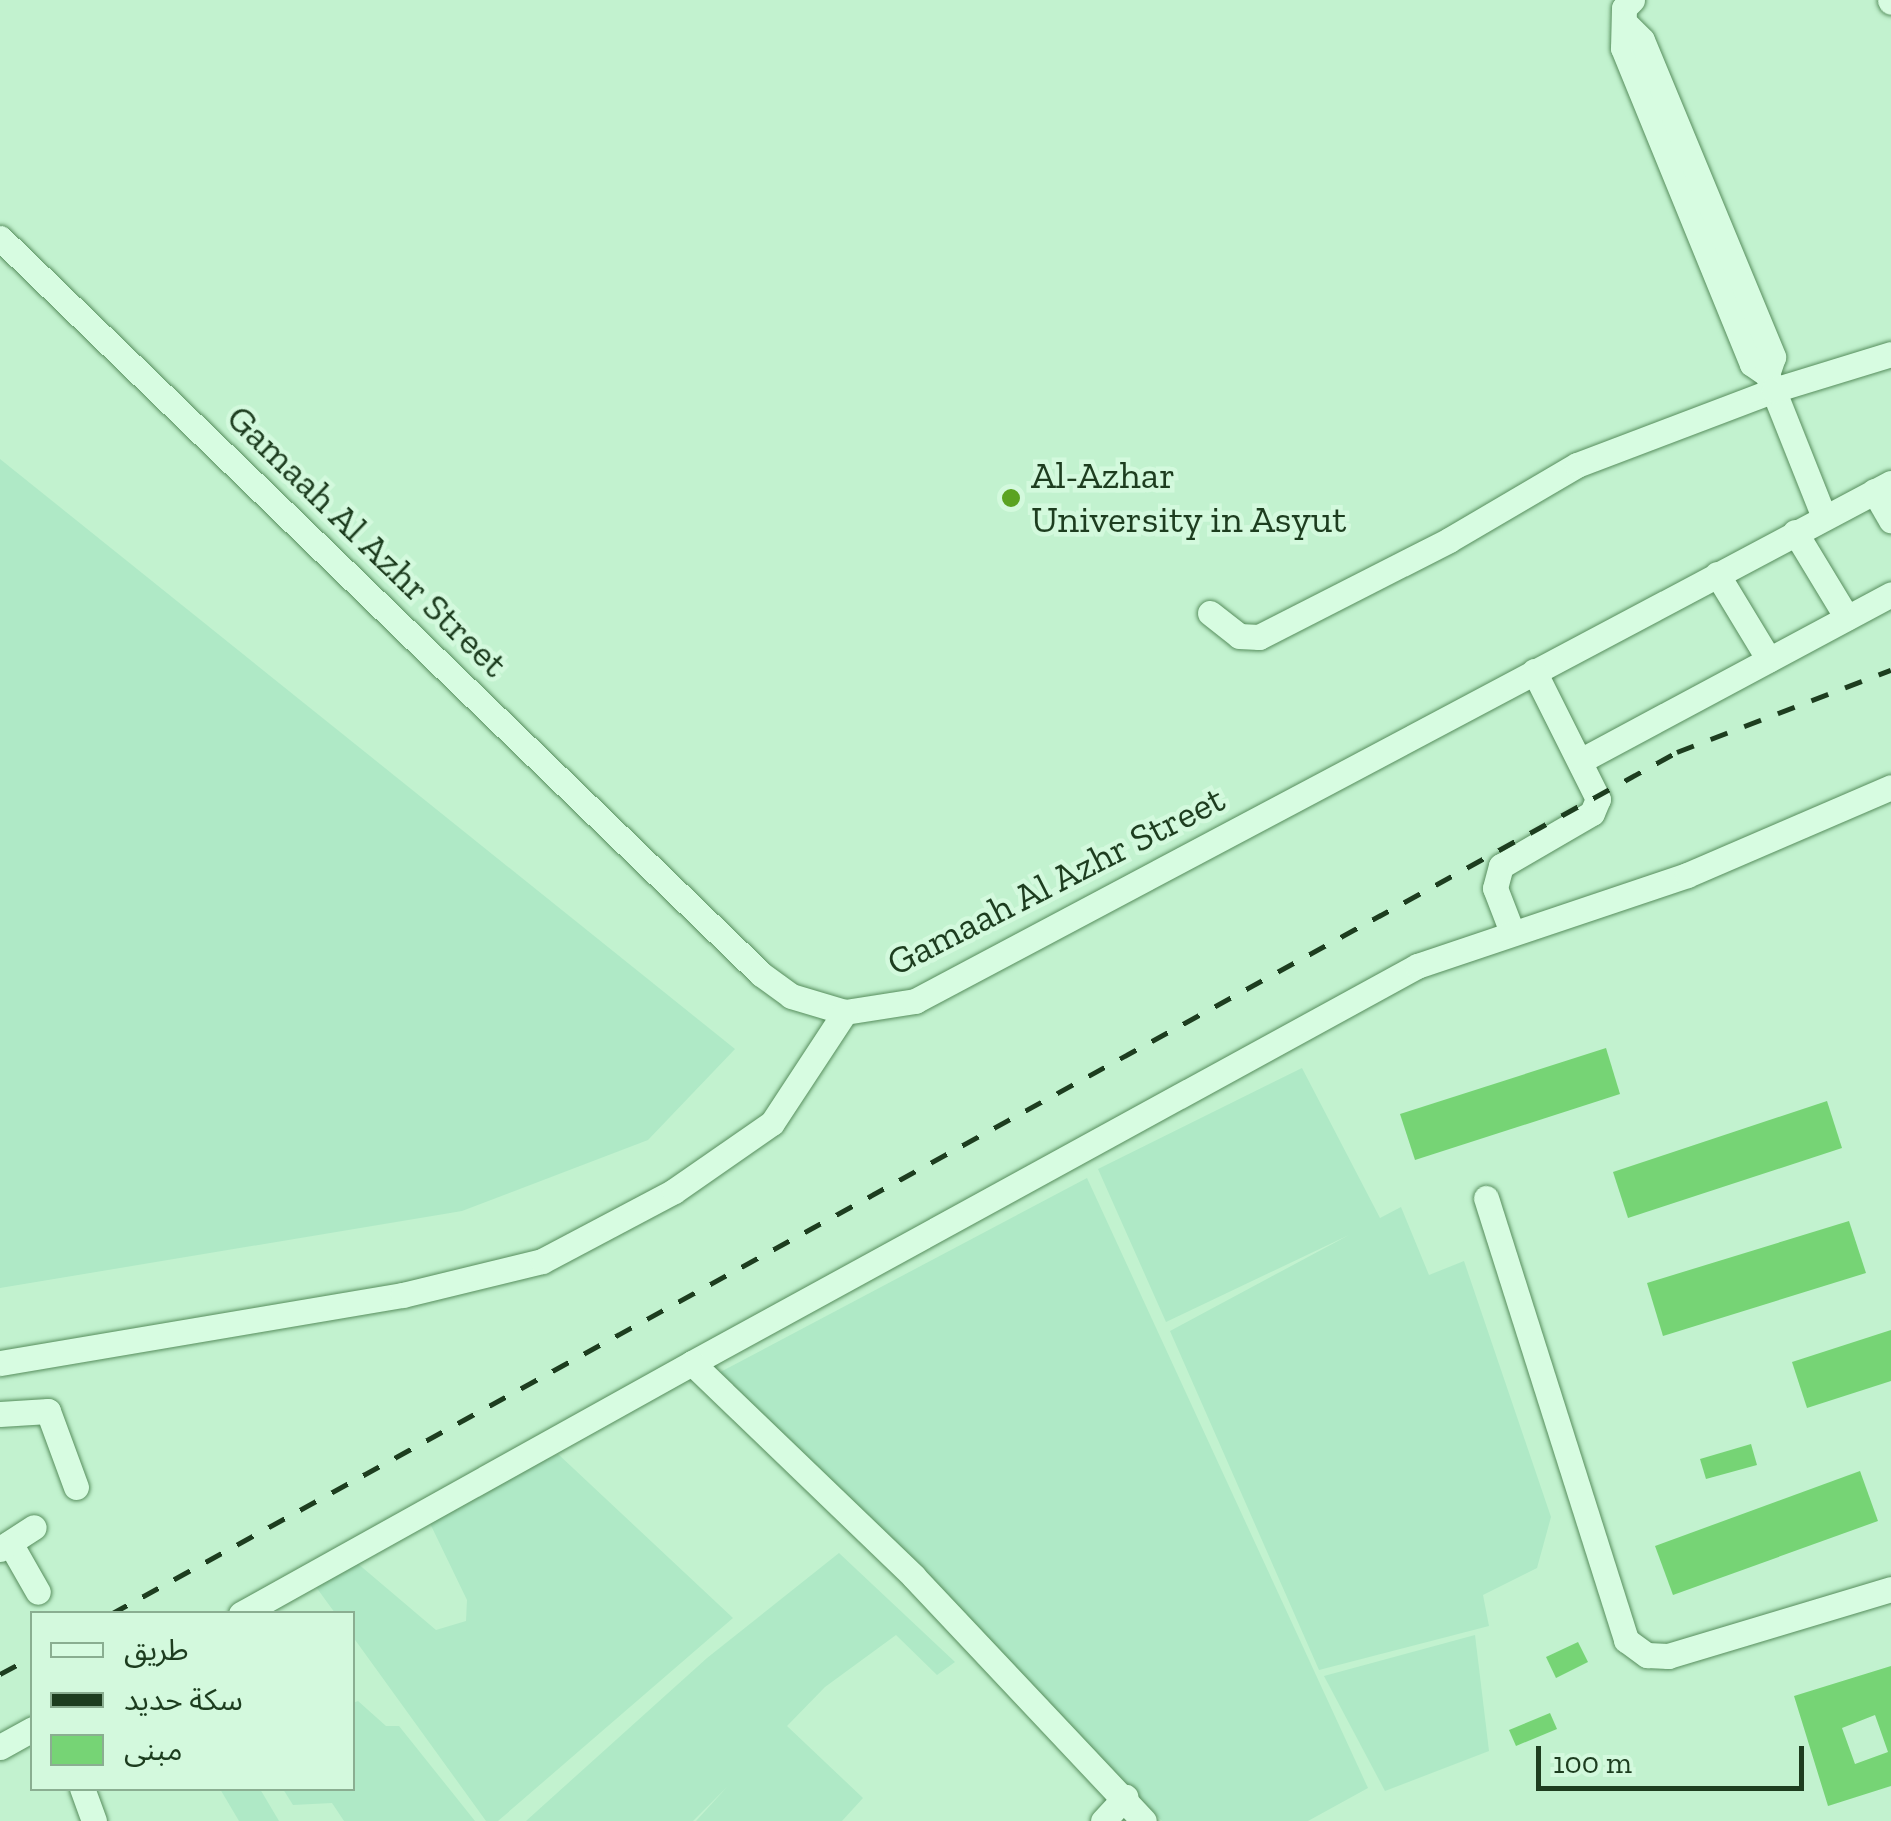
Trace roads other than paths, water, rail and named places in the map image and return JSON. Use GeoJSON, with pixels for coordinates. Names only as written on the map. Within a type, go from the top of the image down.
{"type":"FeatureCollection","features":[{"type":"Feature","properties":{"kind":"street"},"geometry":{"type":"LineString","coordinates":[[1628,11],[1773,356],[1771,382],[1824,517]]}},
{"type":"Feature","properties":{"kind":"street","name":"Gamaah Al Azhr Street"},"geometry":{"type":"LineString","coordinates":[[0,238],[761,974],[791,996],[846,1012],[915,1001],[1883,487]]}},
{"type":"Feature","properties":{"kind":"street"},"geometry":{"type":"LineString","coordinates":[[1210,613],[1239,636],[1259,637],[1450,540],[1578,464],[1771,382],[1891,354]]}},
{"type":"Feature","properties":{"kind":"street"},"geometry":{"type":"LineString","coordinates":[[1883,487],[1891,520]]}},
{"type":"Feature","properties":{"kind":"street"},"geometry":{"type":"LineString","coordinates":[[1795,532],[1846,618]]}},
{"type":"Feature","properties":{"kind":"street"},"geometry":{"type":"LineString","coordinates":[[1716,574],[1769,660]]}},
{"type":"Feature","properties":{"kind":"street"},"geometry":{"type":"LineString","coordinates":[[1580,762],[1891,594]]}},
{"type":"Feature","properties":{"kind":"street"},"geometry":{"type":"LineString","coordinates":[[1512,932],[1496,888],[1498,871],[1596,809],[1597,793],[1534,671]]}},
{"type":"Feature","properties":{"kind":"street"},"geometry":{"type":"LineString","coordinates":[[246,1611],[1402,974],[1512,932],[1687,875],[1891,786]]}},
{"type":"Feature","properties":{"kind":"street"},"geometry":{"type":"LineString","coordinates":[[0,1363],[403,1294],[542,1261],[674,1191],[772,1123],[846,1012]]}},
{"type":"Feature","properties":{"kind":"street"},"geometry":{"type":"LineString","coordinates":[[1486,1198],[1626,1640],[1647,1655],[1668,1656],[1891,1590]]}},
{"type":"Feature","properties":{"kind":"street"},"geometry":{"type":"LineString","coordinates":[[692,1364],[914,1578],[1144,1821]]}},
{"type":"Feature","properties":{"kind":"street"},"geometry":{"type":"LineString","coordinates":[[0,1414],[48,1411],[76,1486]]}},
{"type":"Feature","properties":{"kind":"street"},"geometry":{"type":"LineString","coordinates":[[34,1527],[5,1546],[38,1592]]}},
{"type":"Feature","properties":{"kind":"street"},"geometry":{"type":"LineString","coordinates":[[0,1747],[30,1730]]}},
{"type":"Feature","properties":{"kind":"street"},"geometry":{"type":"LineString","coordinates":[[83,1791],[94,1821]]}},
{"type":"Feature","properties":{"kind":"street"},"geometry":{"type":"LineString","coordinates":[[1103,1821],[1124,1798]]}},
{"type":"Feature","properties":{"kind":"railway"},"geometry":{"type":"LineString","coordinates":[[116,1611],[1677,752],[1891,670]]}},
{"type":"Feature","properties":{"kind":"railway"},"geometry":{"type":"LineString","coordinates":[[0,1674],[30,1658]]}},
{"type":"Feature","properties":{"kind":"place","name":"Al-Azhar University in Asyut"},"geometry":{"type":"Point","coordinates":[1011,498]}}]}
